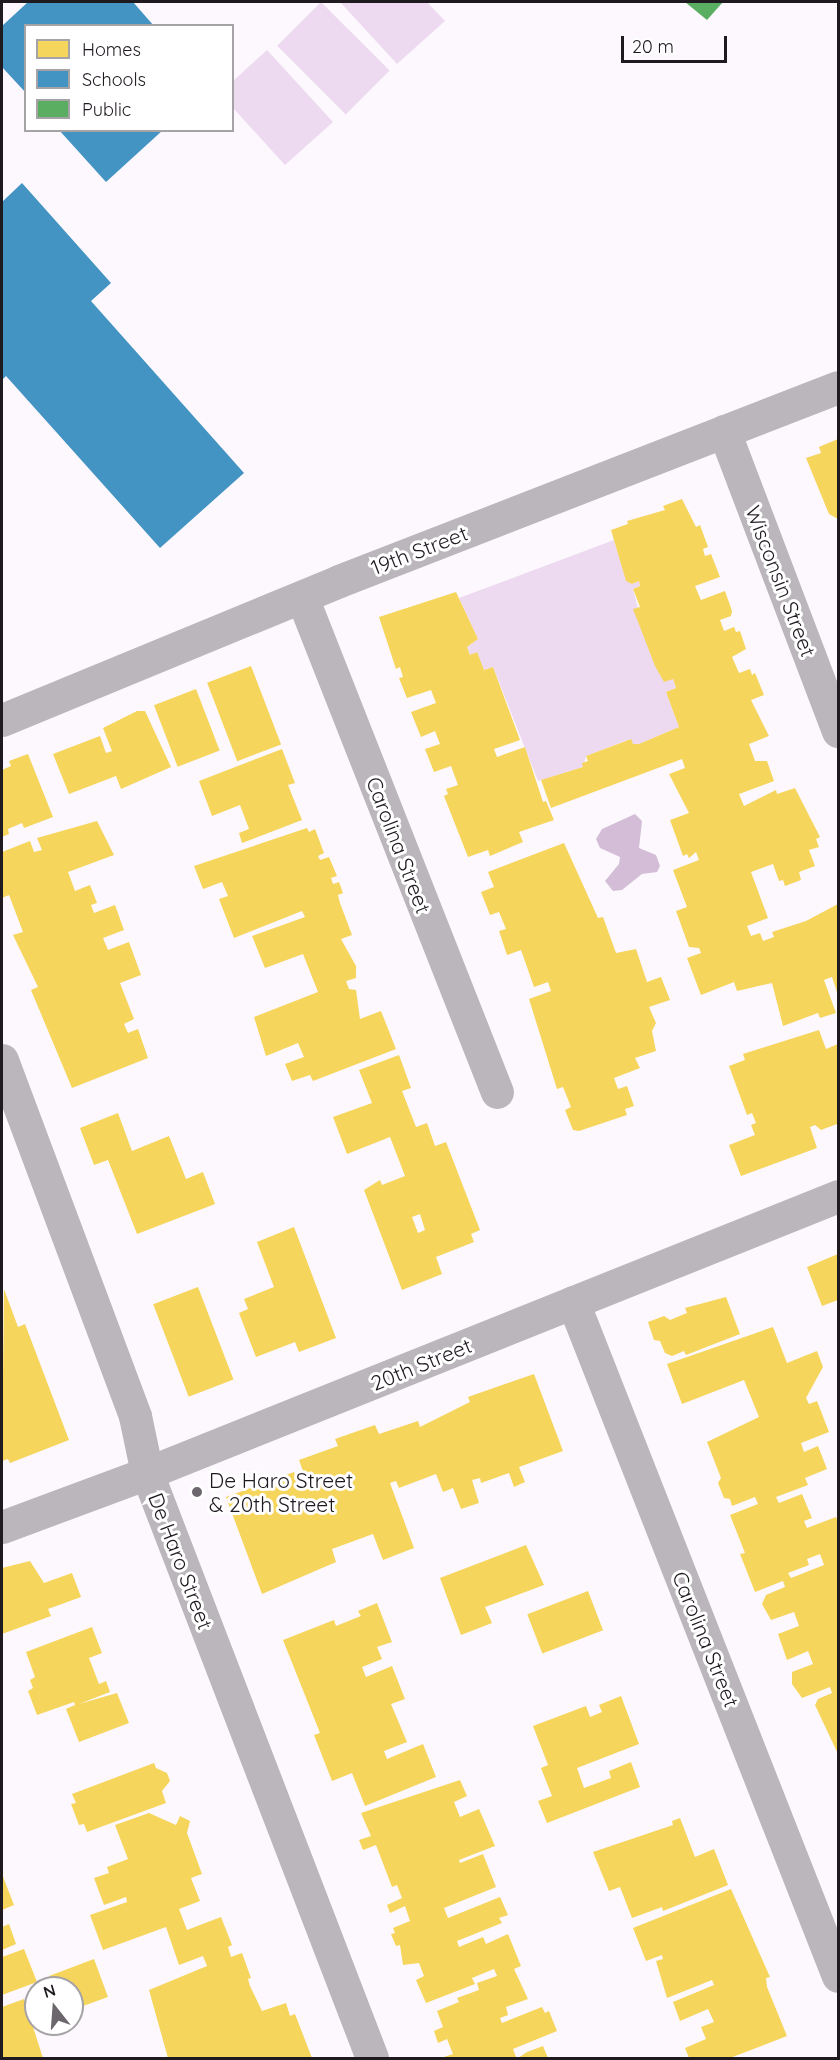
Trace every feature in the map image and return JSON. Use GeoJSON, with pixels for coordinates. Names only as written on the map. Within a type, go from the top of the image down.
{"type":"FeatureCollection","features":[{"type":"Feature","properties":{"kind":"street","name":"19th Street"},"geometry":{"type":"LineString","coordinates":[[2,720],[302,597],[838,387]]}},
{"type":"Feature","properties":{"kind":"street","name":"Wisconsin Street"},"geometry":{"type":"LineString","coordinates":[[724,431],[838,731]]}},
{"type":"Feature","properties":{"kind":"street","name":"Carolina Street"},"geometry":{"type":"LineString","coordinates":[[302,597],[496,1092]]}},
{"type":"Feature","properties":{"kind":"street","name":"De Haro Street"},"geometry":{"type":"LineString","coordinates":[[2,1060],[135,1416],[147,1473],[372,2058]]}},
{"type":"Feature","properties":{"kind":"street","name":"20th Street"},"geometry":{"type":"LineString","coordinates":[[2,1527],[147,1473],[838,1196]]}},
{"type":"Feature","properties":{"kind":"street","name":"Carolina Street"},"geometry":{"type":"LineString","coordinates":[[573,1302],[838,1976]]}},
{"type":"Feature","properties":{"kind":"shaded area"},"geometry":{"type":"Polygon","coordinates":[[[321,2],[390,71],[346,114],[277,46],[321,2]]]}},
{"type":"Feature","properties":{"kind":"shaded area"},"geometry":{"type":"Polygon","coordinates":[[[340,2],[427,2],[445,21],[397,64],[340,2]]]}},
{"type":"Feature","properties":{"kind":"shaded area"},"geometry":{"type":"Polygon","coordinates":[[[267,50],[333,122],[285,165],[234,109],[234,80],[267,50]]]}},
{"type":"Feature","properties":{"kind":"shaded area"},"geometry":{"type":"Polygon","coordinates":[[[614,540],[626,580],[632,584],[639,581],[640,586],[633,589],[648,647],[655,665],[673,679],[676,688],[666,692],[679,727],[639,744],[633,744],[630,739],[586,756],[583,767],[538,781],[493,667],[484,670],[470,655],[467,647],[478,639],[459,598],[614,540]]]}},
{"type":"Feature","properties":{"kind":"shaded area"},"geometry":{"type":"Polygon","coordinates":[[[635,814],[642,821],[639,848],[656,855],[660,866],[657,872],[642,874],[622,890],[613,891],[605,881],[619,864],[620,857],[600,848],[596,839],[602,829],[635,814]]]}},
{"type":"Feature","properties":{"kind":"building: Homes"},"geometry":{"type":"Polygon","coordinates":[[[838,439],[838,519],[829,514],[806,458],[821,453],[819,447],[838,439]]]}},
{"type":"Feature","properties":{"kind":"building: Homes"},"geometry":{"type":"Polygon","coordinates":[[[682,499],[696,527],[700,525],[708,547],[703,549],[705,556],[711,554],[720,577],[695,586],[701,600],[725,591],[732,611],[731,616],[720,620],[724,631],[734,627],[736,632],[740,631],[746,649],[732,657],[739,673],[750,669],[752,675],[755,673],[764,695],[751,700],[769,736],[749,744],[755,761],[767,761],[774,781],[739,794],[744,806],[776,790],[777,794],[795,788],[820,837],[816,839],[819,847],[809,850],[815,866],[799,872],[801,880],[785,886],[783,880],[779,881],[773,864],[751,872],[768,918],[747,926],[751,936],[760,933],[763,941],[774,937],[772,932],[806,921],[838,904],[838,995],[832,977],[824,980],[836,1013],[820,1018],[818,1013],[783,1026],[772,983],[737,991],[734,982],[701,995],[687,958],[701,953],[699,948],[689,947],[676,911],[687,907],[673,870],[699,860],[696,852],[689,858],[687,854],[683,856],[670,820],[689,813],[669,774],[685,768],[682,759],[551,808],[541,780],[583,767],[582,763],[588,761],[586,756],[631,739],[633,744],[639,744],[679,727],[666,692],[676,688],[673,679],[664,682],[655,666],[633,609],[640,607],[633,589],[640,586],[639,581],[632,584],[626,581],[611,530],[628,524],[627,521],[665,510],[663,506],[682,499]]]}},
{"type":"Feature","properties":{"kind":"building: Homes"},"geometry":{"type":"Polygon","coordinates":[[[456,592],[478,639],[467,647],[470,655],[477,652],[484,670],[493,667],[520,740],[494,749],[497,757],[525,747],[543,802],[546,801],[554,820],[519,832],[523,842],[490,856],[488,850],[468,857],[444,796],[448,794],[446,789],[458,785],[451,766],[434,772],[425,749],[440,744],[435,731],[421,737],[411,712],[436,703],[431,690],[407,698],[399,678],[403,677],[400,667],[396,669],[379,617],[456,592]]]}},
{"type":"Feature","properties":{"kind":"building: Homes"},"geometry":{"type":"Polygon","coordinates":[[[251,666],[281,744],[237,761],[207,683],[251,666]]]}},
{"type":"Feature","properties":{"kind":"building: Homes"},"geometry":{"type":"Polygon","coordinates":[[[196,689],[220,751],[178,767],[154,705],[196,689]]]}},
{"type":"Feature","properties":{"kind":"building: Homes"},"geometry":{"type":"Polygon","coordinates":[[[137,711],[145,711],[171,767],[121,789],[116,776],[69,794],[53,754],[100,736],[106,753],[112,751],[103,728],[137,711]]]}},
{"type":"Feature","properties":{"kind":"building: Homes"},"geometry":{"type":"Polygon","coordinates":[[[282,749],[295,783],[288,785],[302,820],[242,843],[239,833],[249,829],[240,805],[212,816],[199,781],[282,749]]]}},
{"type":"Feature","properties":{"kind":"building: Homes"},"geometry":{"type":"Polygon","coordinates":[[[28,754],[53,817],[24,828],[22,823],[8,829],[9,834],[2,837],[2,770],[11,766],[9,761],[28,754]]]}},
{"type":"Feature","properties":{"kind":"building: Homes"},"geometry":{"type":"Polygon","coordinates":[[[97,821],[114,855],[68,872],[75,891],[90,885],[97,903],[91,905],[94,913],[115,905],[124,930],[103,938],[108,950],[129,942],[141,975],[120,983],[134,1019],[124,1024],[128,1033],[138,1029],[148,1058],[72,1088],[31,990],[38,987],[13,935],[23,932],[9,895],[2,898],[2,852],[30,841],[34,852],[42,850],[37,838],[97,821]]]}},
{"type":"Feature","properties":{"kind":"building: Homes"},"geometry":{"type":"Polygon","coordinates":[[[307,828],[309,832],[315,829],[324,853],[318,856],[320,860],[329,857],[337,876],[331,878],[333,884],[339,882],[343,893],[338,895],[352,935],[341,939],[356,966],[356,978],[346,981],[349,989],[356,990],[360,1019],[381,1011],[396,1049],[313,1081],[310,1075],[292,1081],[285,1064],[304,1057],[298,1043],[266,1056],[254,1017],[318,992],[303,954],[265,968],[252,936],[305,917],[302,911],[234,938],[219,899],[228,896],[222,882],[203,889],[194,866],[307,828]]]}},
{"type":"Feature","properties":{"kind":"building: Homes"},"geometry":{"type":"Polygon","coordinates":[[[564,843],[598,918],[603,917],[616,953],[636,949],[647,982],[661,977],[670,1000],[649,1007],[656,1023],[652,1031],[656,1051],[635,1058],[640,1068],[614,1078],[618,1089],[627,1086],[634,1106],[625,1109],[627,1115],[579,1131],[573,1130],[565,1110],[571,1107],[563,1087],[557,1089],[529,999],[551,991],[548,982],[534,987],[521,950],[507,955],[499,931],[506,929],[499,912],[490,915],[481,892],[494,887],[488,872],[564,843]]]}},
{"type":"Feature","properties":{"kind":"building: Homes"},"geometry":{"type":"Polygon","coordinates":[[[819,1030],[826,1049],[838,1044],[837,1124],[821,1130],[815,1125],[810,1127],[817,1148],[741,1176],[729,1145],[755,1135],[751,1125],[756,1123],[752,1113],[747,1115],[729,1066],[745,1060],[743,1054],[819,1030]]]}},
{"type":"Feature","properties":{"kind":"building: Homes"},"geometry":{"type":"Polygon","coordinates":[[[399,1055],[411,1088],[402,1091],[416,1127],[427,1123],[435,1146],[446,1142],[480,1230],[471,1234],[474,1242],[436,1257],[442,1274],[402,1290],[364,1190],[380,1180],[382,1185],[405,1176],[390,1137],[347,1154],[333,1117],[372,1103],[359,1070],[399,1055]],[[420,1214],[412,1217],[418,1233],[425,1230],[420,1214]]]}},
{"type":"Feature","properties":{"kind":"building: Homes"},"geometry":{"type":"Polygon","coordinates":[[[118,1113],[132,1151],[169,1136],[186,1179],[203,1172],[215,1204],[137,1234],[108,1160],[94,1165],[80,1128],[118,1113]]]}},
{"type":"Feature","properties":{"kind":"building: Homes"},"geometry":{"type":"Polygon","coordinates":[[[294,1227],[336,1338],[299,1352],[295,1342],[256,1357],[239,1313],[248,1309],[244,1299],[274,1287],[257,1242],[294,1227]]]}},
{"type":"Feature","properties":{"kind":"building: Homes"},"geometry":{"type":"Polygon","coordinates":[[[838,1254],[838,1300],[822,1306],[807,1267],[838,1254]]]}},
{"type":"Feature","properties":{"kind":"building: Homes"},"geometry":{"type":"Polygon","coordinates":[[[198,1287],[233,1379],[189,1397],[153,1304],[198,1287]]]}},
{"type":"Feature","properties":{"kind":"building: Homes"},"geometry":{"type":"Polygon","coordinates":[[[4,1289],[18,1327],[25,1324],[69,1440],[10,1463],[8,1459],[2,1461],[4,1289]]]}},
{"type":"Feature","properties":{"kind":"building: Homes"},"geometry":{"type":"Polygon","coordinates":[[[726,1297],[740,1334],[686,1355],[684,1351],[672,1356],[665,1353],[660,1341],[654,1340],[648,1322],[664,1316],[670,1320],[687,1313],[685,1308],[726,1297]]]}},
{"type":"Feature","properties":{"kind":"building: Homes"},"geometry":{"type":"Polygon","coordinates":[[[773,1327],[787,1363],[817,1351],[823,1367],[806,1398],[809,1404],[817,1401],[829,1432],[801,1443],[804,1452],[818,1446],[827,1469],[805,1478],[808,1485],[776,1497],[779,1503],[802,1494],[812,1518],[804,1521],[807,1528],[836,1517],[838,1522],[838,1754],[815,1705],[818,1699],[832,1693],[830,1687],[802,1698],[792,1684],[792,1672],[813,1664],[808,1651],[787,1660],[778,1634],[799,1626],[794,1612],[771,1620],[762,1604],[766,1595],[785,1587],[783,1581],[755,1592],[740,1554],[745,1553],[730,1515],[758,1504],[755,1497],[732,1506],[730,1499],[724,1498],[718,1483],[721,1478],[707,1442],[759,1417],[744,1380],[682,1404],[667,1364],[773,1327]],[[820,1554],[807,1559],[809,1565],[788,1573],[791,1578],[824,1565],[820,1554]]]}},
{"type":"Feature","properties":{"kind":"building: Homes"},"geometry":{"type":"Polygon","coordinates":[[[534,1374],[563,1451],[519,1467],[525,1482],[514,1487],[509,1473],[481,1483],[480,1478],[472,1480],[479,1503],[461,1509],[453,1488],[443,1492],[436,1474],[399,1488],[396,1481],[390,1483],[414,1548],[383,1560],[373,1534],[332,1549],[336,1562],[262,1594],[226,1497],[294,1472],[300,1488],[308,1485],[299,1460],[338,1446],[335,1439],[375,1425],[379,1434],[418,1421],[420,1427],[470,1402],[468,1397],[534,1374]]]}},
{"type":"Feature","properties":{"kind":"building: Homes"},"geometry":{"type":"Polygon","coordinates":[[[526,1545],[544,1585],[485,1607],[492,1623],[461,1635],[440,1578],[526,1545]]]}},
{"type":"Feature","properties":{"kind":"building: Homes"},"geometry":{"type":"Polygon","coordinates":[[[30,1561],[44,1583],[72,1573],[81,1597],[48,1609],[51,1616],[2,1634],[2,1568],[30,1561]]]}},
{"type":"Feature","properties":{"kind":"building: Homes"},"geometry":{"type":"Polygon","coordinates":[[[588,1591],[603,1630],[542,1654],[527,1614],[588,1591]]]}},
{"type":"Feature","properties":{"kind":"building: Homes"},"geometry":{"type":"Polygon","coordinates":[[[377,1603],[392,1642],[377,1647],[382,1659],[362,1667],[366,1677],[392,1666],[405,1699],[391,1704],[407,1742],[384,1751],[387,1759],[423,1744],[436,1777],[365,1806],[352,1773],[332,1781],[314,1735],[320,1733],[283,1640],[334,1620],[336,1626],[361,1616],[358,1611],[377,1603]]]}},
{"type":"Feature","properties":{"kind":"building: Homes"},"geometry":{"type":"Polygon","coordinates":[[[92,1627],[102,1653],[89,1658],[99,1684],[106,1681],[110,1692],[79,1704],[117,1693],[129,1723],[79,1742],[66,1709],[75,1705],[74,1702],[37,1715],[28,1691],[33,1688],[30,1680],[35,1677],[26,1652],[92,1627]]]}},
{"type":"Feature","properties":{"kind":"building: Homes"},"geometry":{"type":"Polygon","coordinates":[[[621,1696],[639,1744],[577,1768],[584,1788],[611,1778],[609,1771],[631,1762],[640,1787],[547,1823],[538,1801],[552,1796],[541,1768],[548,1765],[533,1726],[586,1706],[590,1717],[602,1712],[599,1705],[621,1696]]]}},
{"type":"Feature","properties":{"kind":"building: Homes"},"geometry":{"type":"Polygon","coordinates":[[[154,1763],[156,1768],[167,1773],[170,1781],[162,1791],[166,1803],[87,1832],[84,1824],[79,1825],[71,1804],[76,1803],[72,1794],[154,1763]]]}},
{"type":"Feature","properties":{"kind":"building: Homes"},"geometry":{"type":"Polygon","coordinates":[[[460,1780],[467,1796],[454,1802],[460,1817],[479,1809],[495,1846],[459,1860],[460,1863],[483,1854],[496,1887],[444,1908],[448,1918],[500,1897],[508,1915],[499,1918],[502,1923],[457,1941],[459,1947],[483,1937],[486,1944],[508,1934],[521,1966],[514,1969],[528,1999],[506,2007],[508,2015],[500,2018],[502,2023],[542,2007],[545,2013],[549,2011],[557,2031],[513,2049],[516,2057],[511,2058],[441,2058],[453,2054],[447,2039],[438,2043],[434,2031],[443,2027],[437,2011],[459,2002],[457,1998],[479,1990],[477,1983],[497,1976],[494,1969],[472,1978],[475,1984],[426,2003],[416,1980],[424,1976],[419,1963],[403,1965],[400,1945],[396,1946],[391,1934],[395,1933],[393,1928],[410,1921],[405,1906],[390,1913],[387,1905],[402,1898],[397,1885],[392,1887],[376,1845],[363,1850],[359,1840],[371,1836],[361,1813],[460,1780]]]}},
{"type":"Feature","properties":{"kind":"building: Homes"},"geometry":{"type":"Polygon","coordinates":[[[149,1813],[176,1825],[180,1816],[190,1821],[187,1833],[202,1874],[191,1878],[200,1901],[179,1909],[187,1930],[221,1917],[232,1945],[228,1947],[231,1957],[242,1953],[251,1978],[248,1979],[250,1986],[262,2011],[286,2003],[290,2016],[295,2014],[312,2058],[168,2058],[149,1990],[207,1966],[203,1956],[179,1965],[166,1927],[103,1950],[90,1915],[127,1902],[126,1897],[104,1905],[94,1878],[109,1873],[107,1867],[128,1859],[115,1825],[149,1813]]]}},
{"type":"Feature","properties":{"kind":"building: Homes"},"geometry":{"type":"Polygon","coordinates":[[[680,1818],[695,1857],[714,1849],[728,1885],[663,1911],[662,1907],[632,1918],[620,1887],[609,1891],[593,1852],[673,1825],[672,1821],[680,1818]]]}},
{"type":"Feature","properties":{"kind":"building: Homes"},"geometry":{"type":"Polygon","coordinates":[[[2,1874],[14,1905],[2,1910],[2,1874]]]}},
{"type":"Feature","properties":{"kind":"building: Homes"},"geometry":{"type":"Polygon","coordinates":[[[731,1889],[770,1977],[766,1978],[767,1987],[787,2036],[730,2058],[689,2058],[685,2048],[706,2039],[701,2027],[714,2022],[708,2009],[680,2021],[673,2002],[714,1985],[712,1980],[667,1998],[656,1961],[663,1959],[662,1955],[646,1961],[633,1928],[731,1889]]]}},
{"type":"Feature","properties":{"kind":"building: Homes"},"geometry":{"type":"Polygon","coordinates":[[[9,1924],[16,1944],[2,1950],[2,1927],[9,1924]]]}},
{"type":"Feature","properties":{"kind":"building: Homes"},"geometry":{"type":"Polygon","coordinates":[[[24,1949],[35,1976],[24,1976],[24,1987],[2,1995],[2,1957],[24,1949]]]}},
{"type":"Feature","properties":{"kind":"building: Homes"},"geometry":{"type":"Polygon","coordinates":[[[94,1959],[108,1997],[84,2006],[84,1976],[49,1976],[94,1959]]]}},
{"type":"Feature","properties":{"kind":"building: Homes"},"geometry":{"type":"Polygon","coordinates":[[[24,1999],[24,2036],[36,2036],[43,2058],[2,2058],[2,2007],[24,1999]]]}},
{"type":"Feature","properties":{"kind":"building: Homes"},"geometry":{"type":"Polygon","coordinates":[[[543,2046],[548,2058],[518,2058],[527,2052],[543,2046]]]}},
{"type":"Feature","properties":{"kind":"building: Schools"},"geometry":{"type":"Polygon","coordinates":[[[28,2],[133,2],[152,24],[24,24],[24,91],[2,67],[2,26],[28,2]]]}},
{"type":"Feature","properties":{"kind":"building: Schools"},"geometry":{"type":"Polygon","coordinates":[[[61,132],[161,132],[106,182],[61,132]]]}},
{"type":"Feature","properties":{"kind":"building: Schools"},"geometry":{"type":"Polygon","coordinates":[[[22,183],[111,283],[91,301],[244,473],[160,548],[6,376],[2,380],[2,202],[22,183]]]}},
{"type":"Feature","properties":{"kind":"building: Public"},"geometry":{"type":"Polygon","coordinates":[[[685,2],[723,2],[707,20],[685,2]]]}},
{"type":"Feature","properties":{"kind":"place","name":"De Haro Street & 20th Street"},"geometry":{"type":"Point","coordinates":[197,1492]}}]}
